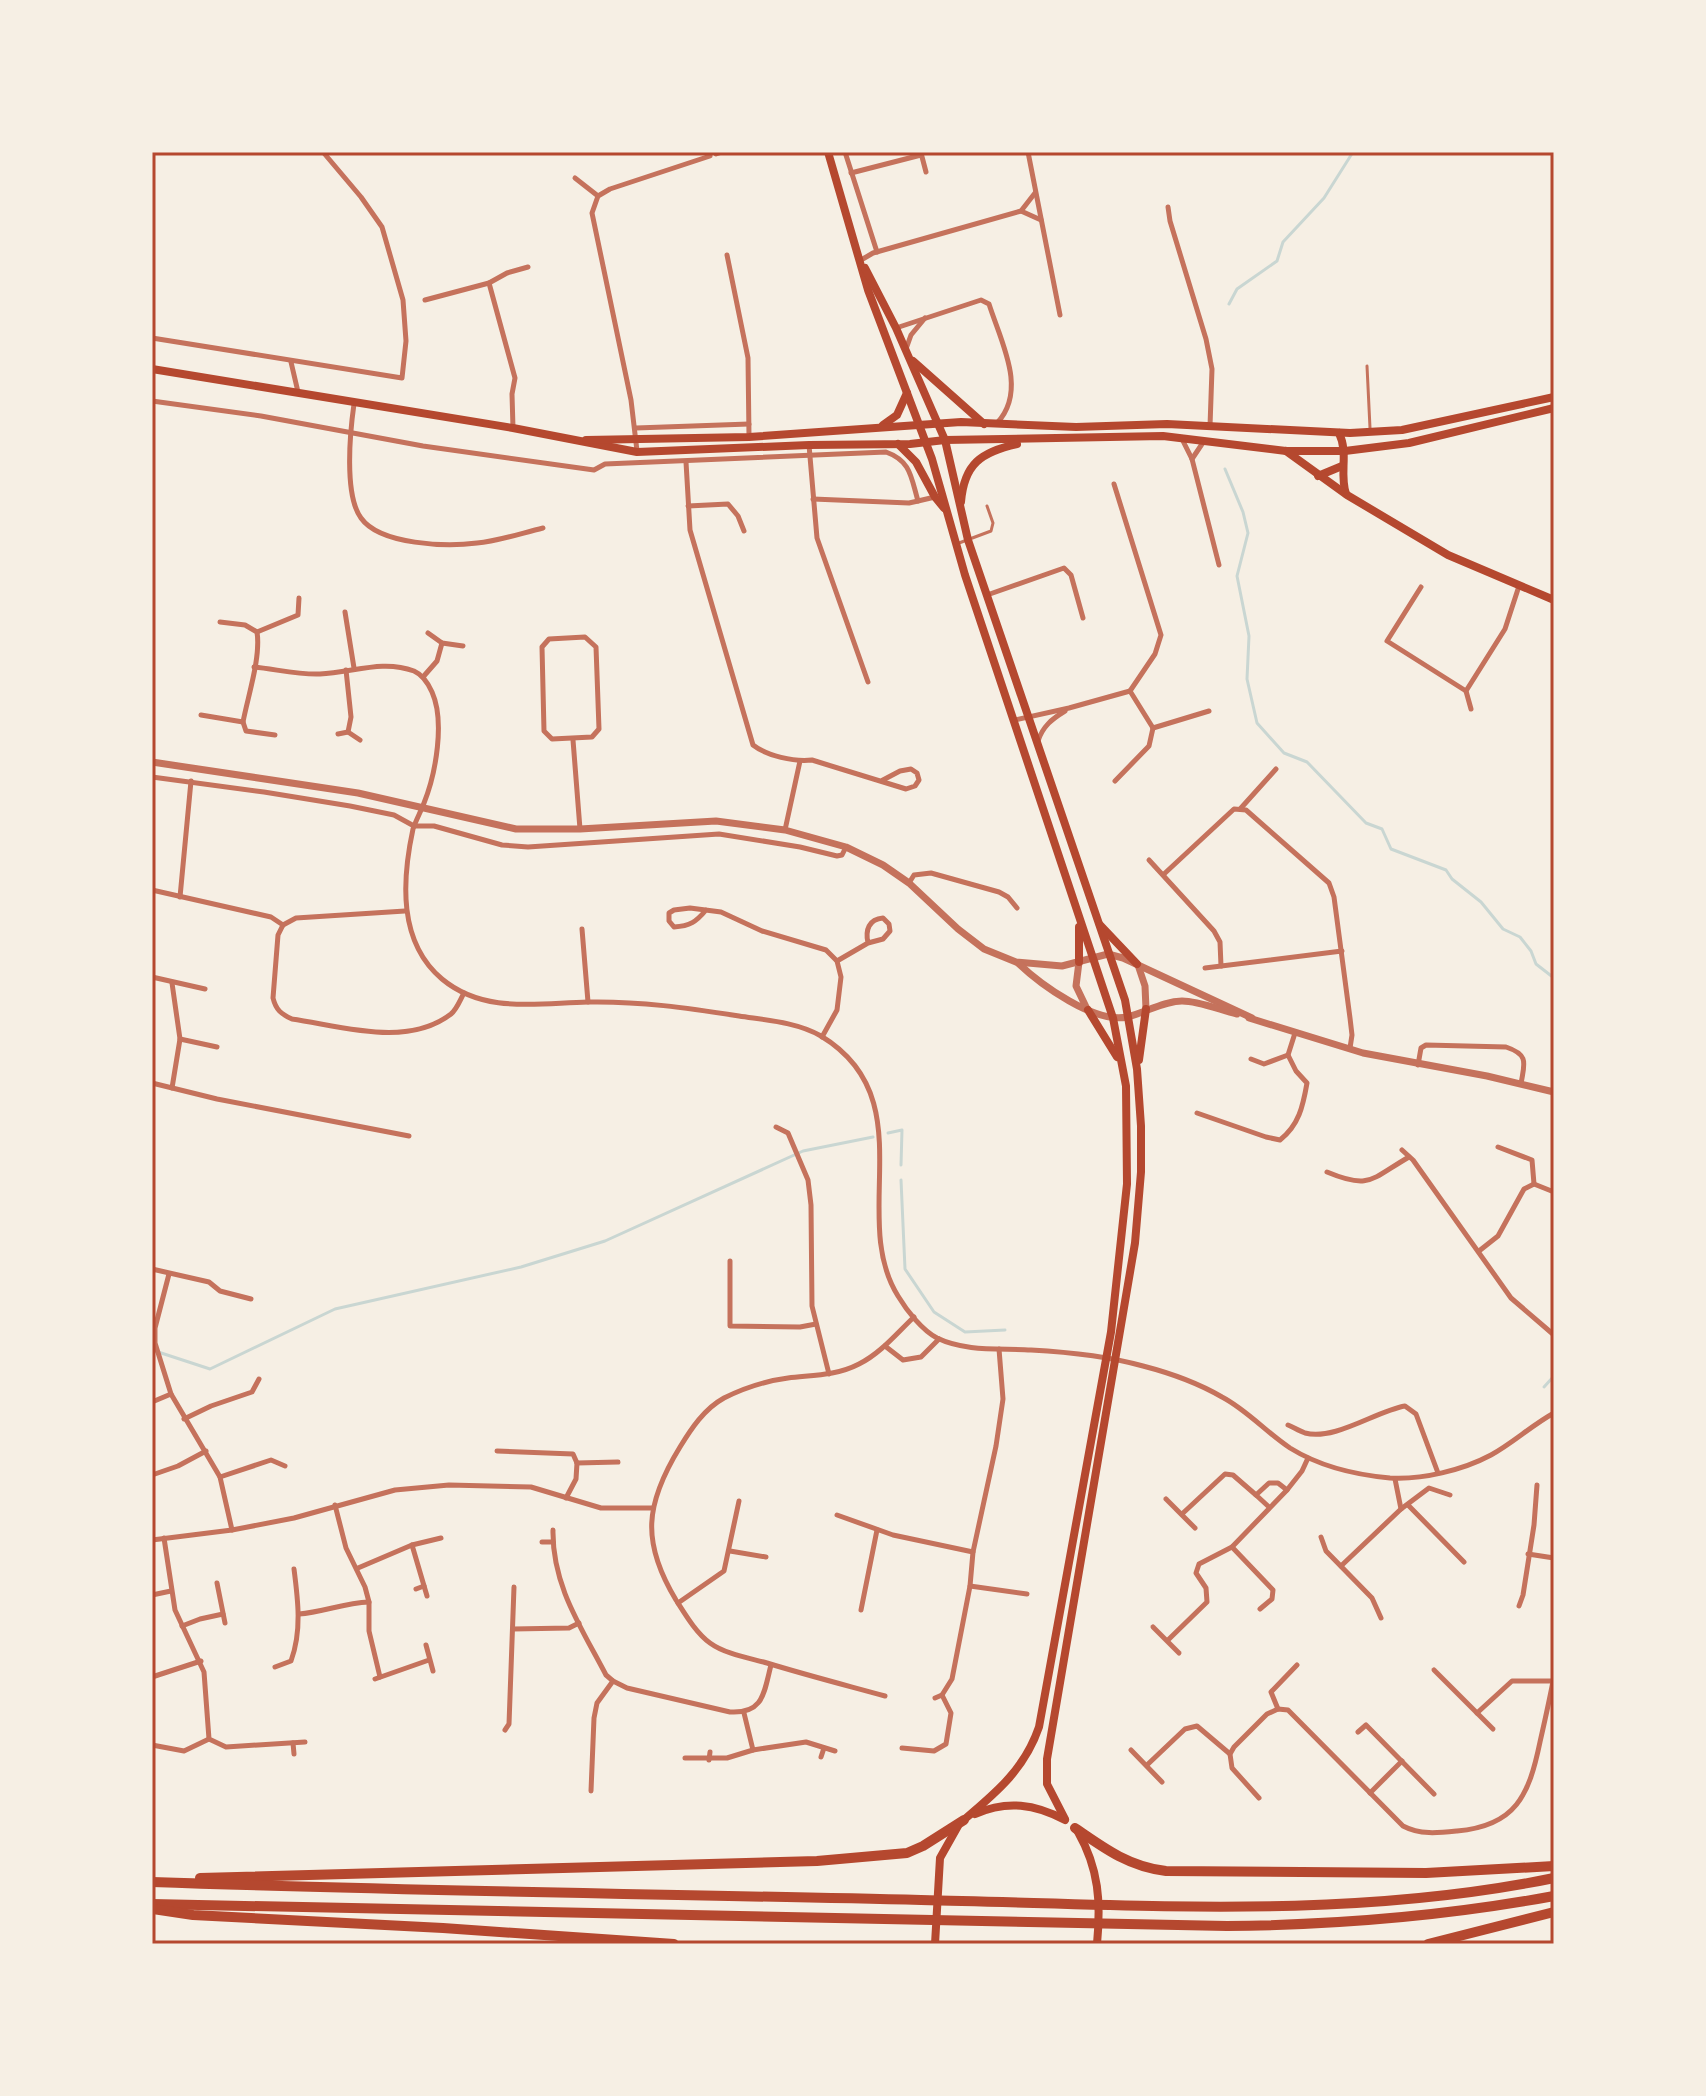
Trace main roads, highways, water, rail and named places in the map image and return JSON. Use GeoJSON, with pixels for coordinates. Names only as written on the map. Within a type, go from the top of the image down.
{"type":"FeatureCollection","features":[{"type":"Feature","properties":{"kind":"highway"},"geometry":{"type":"LineString","coordinates":[[152,1882],[256,1875],[817,1861],[888,1856],[916,1850],[965,1819]]}},
{"type":"Feature","properties":{"kind":"highway"},"geometry":{"type":"LineString","coordinates":[[1075,1828],[1125,1861],[1146,1869],[1166,1871],[1426,1873],[1554,1866]]}},
{"type":"Feature","properties":{"kind":"highway"},"geometry":{"type":"LineString","coordinates":[[152,1882],[753,1898],[1262,1907],[1346,1905],[1432,1897],[1554,1878]]}},
{"type":"Feature","properties":{"kind":"highway"},"geometry":{"type":"LineString","coordinates":[[152,1906],[573,1911],[1227,1926],[1350,1923],[1441,1914],[1554,1896]]}},
{"type":"Feature","properties":{"kind":"highway"},"geometry":{"type":"LineString","coordinates":[[152,1906],[193,1915],[674,1944]]}},
{"type":"Feature","properties":{"kind":"highway"},"geometry":{"type":"LineString","coordinates":[[1428,1944],[1554,1912]]}},
{"type":"Feature","properties":{"kind":"main road"},"geometry":{"type":"LineString","coordinates":[[828,152],[868,290],[926,442],[1113,1018],[1127,1104],[1127,1184],[1116,1333]]}},
{"type":"Feature","properties":{"kind":"main road"},"geometry":{"type":"LineString","coordinates":[[861,260],[906,349],[945,440],[968,540],[1125,1000],[1137,1069],[1141,1172],[1135,1243],[1106,1389],[1047,1759],[1047,1784],[1065,1819]]}},
{"type":"Feature","properties":{"kind":"main road"},"geometry":{"type":"LineString","coordinates":[[910,358],[985,424]]}},
{"type":"Feature","properties":{"kind":"main road"},"geometry":{"type":"LineString","coordinates":[[152,369],[513,428],[637,452],[1104,437],[1181,437],[1286,451],[1345,451],[1409,443],[1554,408]]}},
{"type":"Feature","properties":{"kind":"main road"},"geometry":{"type":"LineString","coordinates":[[867,429],[893,420],[903,406],[907,393]]}},
{"type":"Feature","properties":{"kind":"main road"},"geometry":{"type":"LineString","coordinates":[[569,441],[749,437],[937,423],[1101,427],[1167,424],[1371,432],[1417,427],[1554,397]]}},
{"type":"Feature","properties":{"kind":"main road"},"geometry":{"type":"LineString","coordinates":[[1136,426],[1136,437]]}},
{"type":"Feature","properties":{"kind":"main road"},"geometry":{"type":"LineString","coordinates":[[1210,426],[1220,442]]}},
{"type":"Feature","properties":{"kind":"main road"},"geometry":{"type":"LineString","coordinates":[[1101,427],[1104,437]]}},
{"type":"Feature","properties":{"kind":"main road"},"geometry":{"type":"LineString","coordinates":[[1339,433],[1345,451],[1342,481],[1347,495]]}},
{"type":"Feature","properties":{"kind":"main road"},"geometry":{"type":"LineString","coordinates":[[961,515],[963,482],[976,461],[989,452],[1034,440]]}},
{"type":"Feature","properties":{"kind":"main road"},"geometry":{"type":"LineString","coordinates":[[898,444],[916,462],[935,497],[947,511]]}},
{"type":"Feature","properties":{"kind":"main road"},"geometry":{"type":"LineString","coordinates":[[1286,451],[1347,495],[1448,555],[1554,600]]}},
{"type":"Feature","properties":{"kind":"main road"},"geometry":{"type":"LineString","coordinates":[[1318,476],[1342,466]]}},
{"type":"Feature","properties":{"kind":"main road"},"geometry":{"type":"LineString","coordinates":[[1079,962],[1080,921]]}},
{"type":"Feature","properties":{"kind":"main road"},"geometry":{"type":"LineString","coordinates":[[1097,922],[1137,964]]}},
{"type":"Feature","properties":{"kind":"main road"},"geometry":{"type":"LineString","coordinates":[[1137,1069],[1146,1009]]}},
{"type":"Feature","properties":{"kind":"main road"},"geometry":{"type":"LineString","coordinates":[[1088,1010],[1120,1061]]}},
{"type":"Feature","properties":{"kind":"main road"},"geometry":{"type":"LineString","coordinates":[[935,1944],[940,1858],[948,1841],[965,1819],[1017,1772],[1039,1727],[1106,1389]]}},
{"type":"Feature","properties":{"kind":"main road"},"geometry":{"type":"LineString","coordinates":[[965,1819],[985,1809],[1018,1804],[1065,1819],[1075,1828],[1087,1848],[1095,1873],[1097,1944]]}},
{"type":"Feature","properties":{"kind":"waterway"},"geometry":{"type":"LineString","coordinates":[[1229,304],[1237,289],[1277,261],[1283,242],[1324,198],[1353,152]]}},
{"type":"Feature","properties":{"kind":"waterway"},"geometry":{"type":"LineString","coordinates":[[1225,469],[1248,533],[1237,576],[1249,636],[1247,679],[1257,723],[1284,753],[1307,762],[1366,823],[1382,829],[1391,849],[1446,870],[1452,879],[1481,902],[1503,929],[1520,937],[1536,964],[1554,978]]}},
{"type":"Feature","properties":{"kind":"waterway"},"geometry":{"type":"LineString","coordinates":[[888,1133],[902,1130],[901,1165]]}},
{"type":"Feature","properties":{"kind":"waterway"},"geometry":{"type":"LineString","coordinates":[[152,1350],[210,1369],[335,1309],[521,1267],[605,1241],[803,1151],[873,1137]]}},
{"type":"Feature","properties":{"kind":"waterway"},"geometry":{"type":"LineString","coordinates":[[901,1180],[905,1269],[934,1312],[965,1332],[1005,1330]]}},
{"type":"Feature","properties":{"kind":"waterway"},"geometry":{"type":"LineString","coordinates":[[1544,1387],[1554,1376]]}}]}
